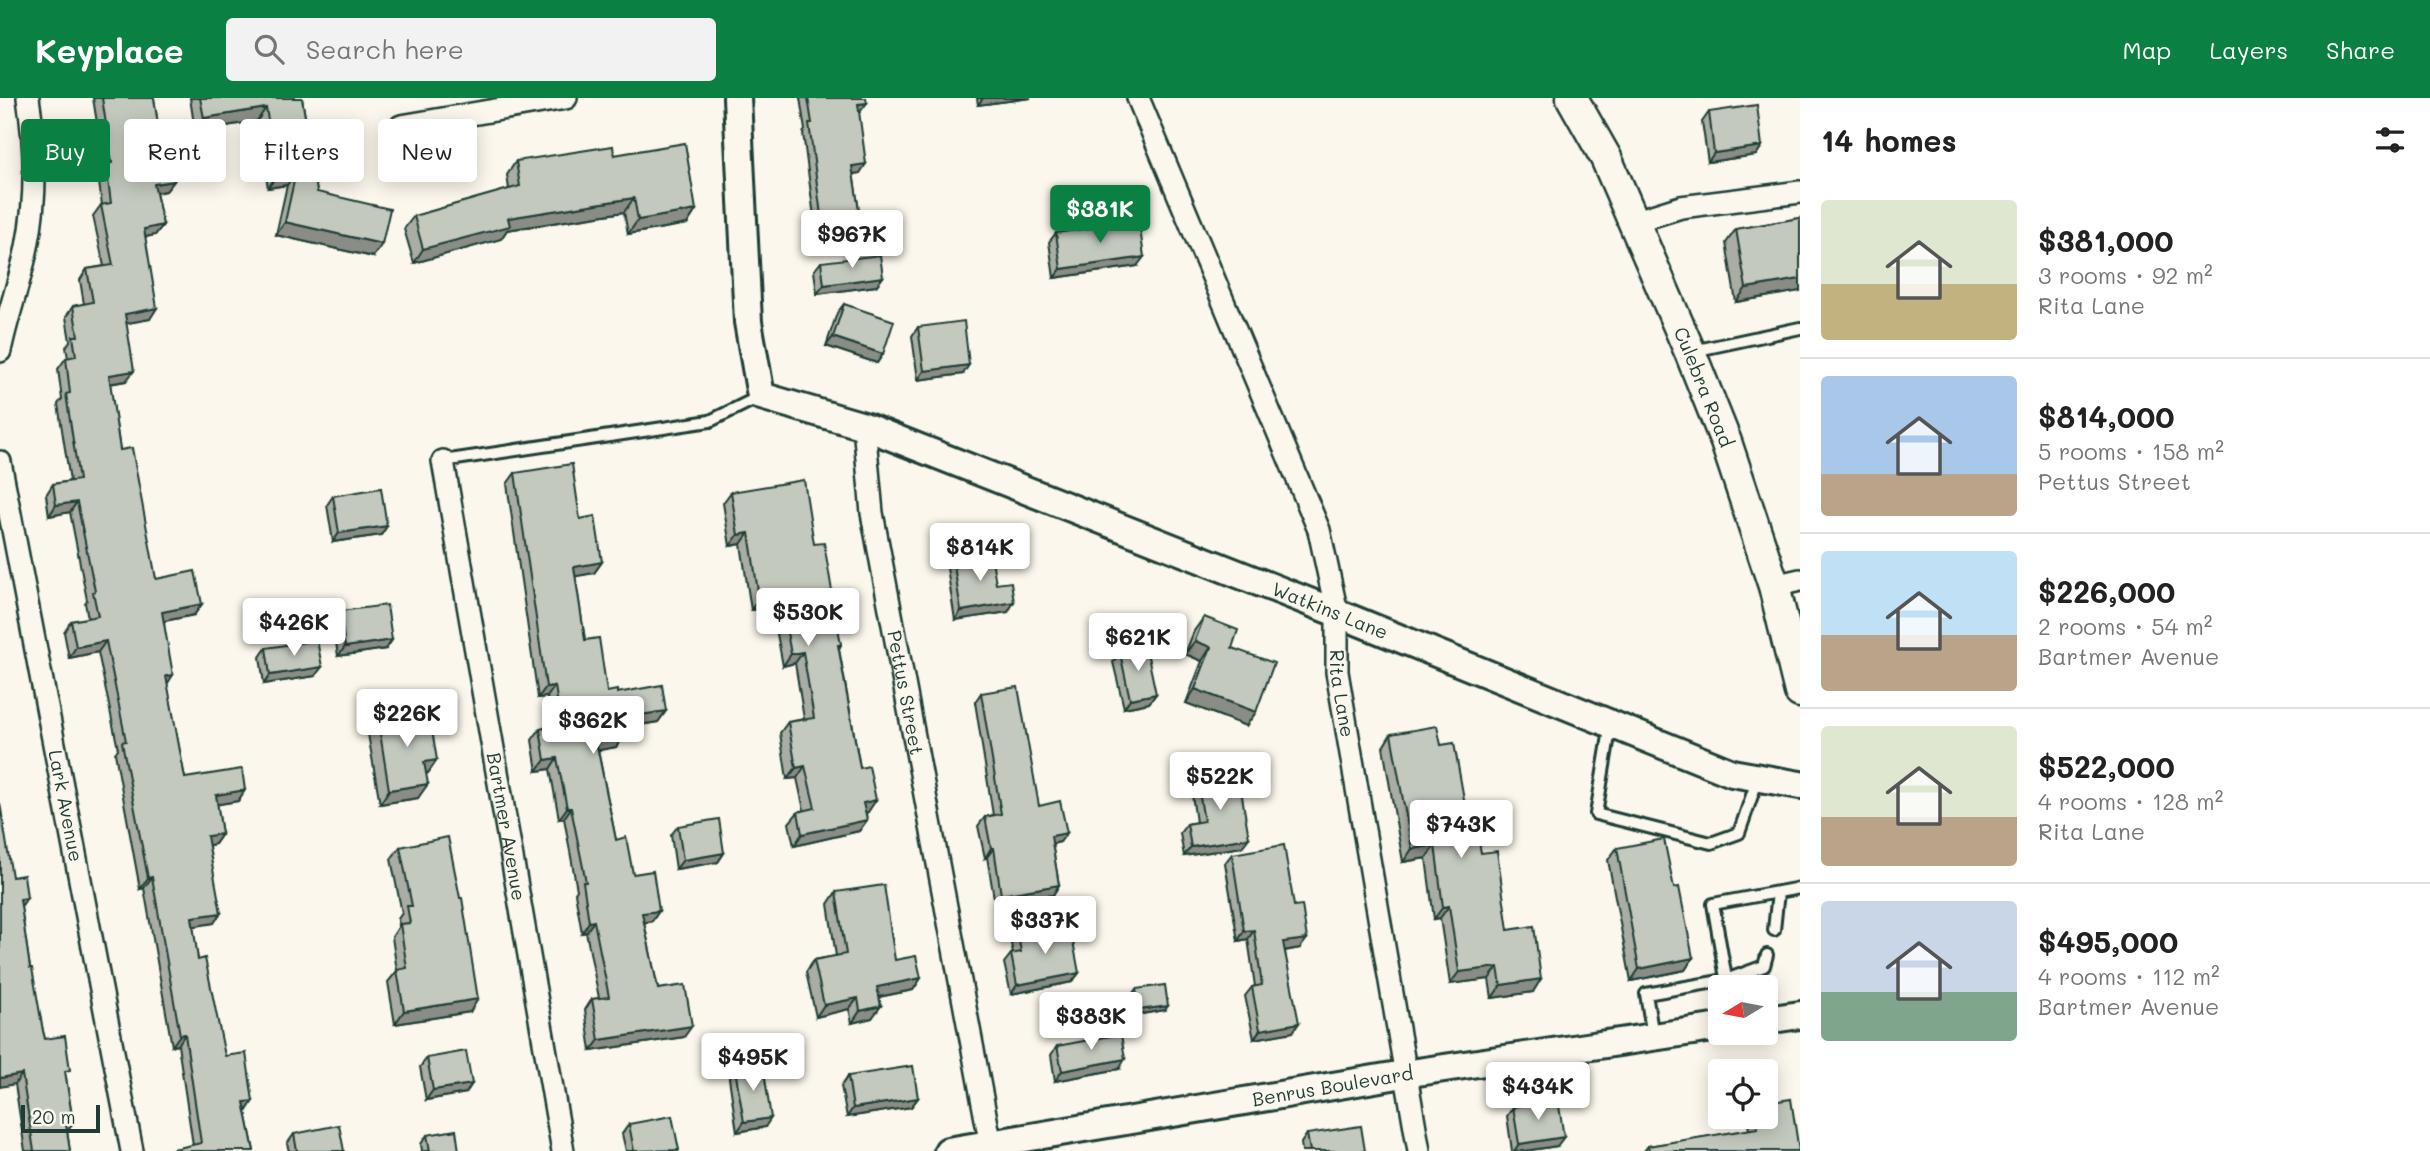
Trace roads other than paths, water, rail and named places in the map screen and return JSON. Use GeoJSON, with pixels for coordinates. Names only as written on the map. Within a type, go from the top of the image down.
{"type":"FeatureCollection","features":[{"type":"Feature","properties":{"kind":"main road","name":"Culebra Road"},"geometry":{"type":"LineString","coordinates":[[1572,98],[1606,158],[1787,583],[1800,692]]}},
{"type":"Feature","properties":{"kind":"street"},"geometry":{"type":"LineString","coordinates":[[0,351],[27,249],[33,211],[33,135],[27,98]]}},
{"type":"Feature","properties":{"kind":"street"},"geometry":{"type":"LineString","coordinates":[[447,119],[566,98]]}},
{"type":"Feature","properties":{"kind":"street"},"geometry":{"type":"LineString","coordinates":[[737,98],[748,322],[761,396],[864,426]]}},
{"type":"Feature","properties":{"kind":"street","name":"Rita Lane"},"geometry":{"type":"LineString","coordinates":[[1138,98],[1319,530],[1337,613],[1337,672],[1419,1151]]}},
{"type":"Feature","properties":{"kind":"street"},"geometry":{"type":"LineString","coordinates":[[1633,222],[1681,207],[1800,192]]}},
{"type":"Feature","properties":{"kind":"street","name":"Watkins Lane"},"geometry":{"type":"LineString","coordinates":[[864,426],[1732,773],[1800,785]]}},
{"type":"Feature","properties":{"kind":"street","name":"Pettus Street"},"geometry":{"type":"LineString","coordinates":[[864,426],[872,513],[992,1147]]}},
{"type":"Feature","properties":{"kind":"street","name":"Bartmer Avenue"},"geometry":{"type":"LineString","coordinates":[[443,461],[563,1151]]}},
{"type":"Feature","properties":{"kind":"street","name":"Lark Avenue"},"geometry":{"type":"LineString","coordinates":[[0,462],[132,1151]]}},
{"type":"Feature","properties":{"kind":"street"},"geometry":{"type":"LineString","coordinates":[[1778,1018],[1800,1015]]}},
{"type":"Feature","properties":{"kind":"street","name":"Benrus Boulevard"},"geometry":{"type":"LineString","coordinates":[[947,1151],[992,1147],[1404,1074],[1708,1029]]}},
{"type":"Feature","properties":{"kind":"lane"},"geometry":{"type":"LineString","coordinates":[[1690,352],[1800,328]]}},
{"type":"Feature","properties":{"kind":"lane"},"geometry":{"type":"LineString","coordinates":[[443,461],[710,421],[761,396]]}},
{"type":"Feature","properties":{"kind":"lane"},"geometry":{"type":"LineString","coordinates":[[1611,724],[1596,814],[1712,843],[1739,833],[1758,778]]}},
{"type":"Feature","properties":{"kind":"lane"},"geometry":{"type":"LineString","coordinates":[[1725,975],[1713,904],[1800,888]]}},
{"type":"Feature","properties":{"kind":"lane"},"geometry":{"type":"LineString","coordinates":[[1774,930],[1778,892]]}},
{"type":"Feature","properties":{"kind":"lane"},"geometry":{"type":"LineString","coordinates":[[1746,975],[1764,966],[1767,955]]}},
{"type":"Feature","properties":{"kind":"lane"},"geometry":{"type":"LineString","coordinates":[[1654,1037],[1646,995],[1708,987]]}}]}
